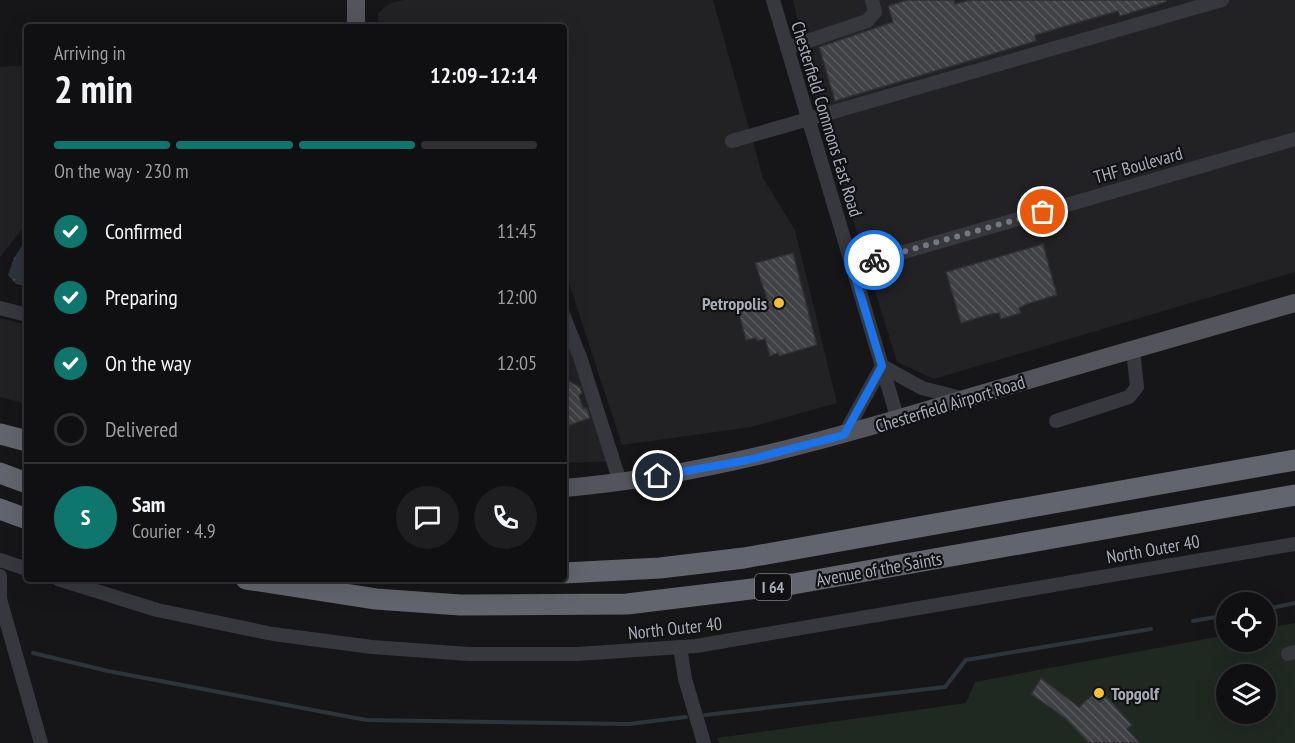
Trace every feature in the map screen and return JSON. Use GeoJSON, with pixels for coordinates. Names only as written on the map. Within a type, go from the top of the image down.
{"type":"FeatureCollection","features":[{"type":"Feature","properties":{"kind":"highway"},"geometry":{"type":"LineString","coordinates":[[0,434],[24,440]]}},
{"type":"Feature","properties":{"kind":"highway","name":"Avenue of the Saints"},"geometry":{"type":"LineString","coordinates":[[567,573],[682,566],[786,551],[1295,460]]}},
{"type":"Feature","properties":{"kind":"highway"},"geometry":{"type":"LineString","coordinates":[[0,473],[24,482]]}},
{"type":"Feature","properties":{"kind":"highway","name":"Avenue of the Saints"},"geometry":{"type":"LineString","coordinates":[[266,582],[366,597],[460,605],[532,606],[648,602],[793,584],[1295,495]]}},
{"type":"Feature","properties":{"kind":"highway"},"geometry":{"type":"LineString","coordinates":[[0,509],[24,518]]}},
{"type":"Feature","properties":{"kind":"main road"},"geometry":{"type":"LineString","coordinates":[[356,0],[356,24]]}},
{"type":"Feature","properties":{"kind":"main road","name":"Chesterfield Airport Road"},"geometry":{"type":"LineString","coordinates":[[567,488],[620,482],[748,460],[898,420],[1295,303]]}},
{"type":"Feature","properties":{"kind":"street","name":"Chesterfield Commons East Road"},"geometry":{"type":"LineString","coordinates":[[773,0],[898,420]]}},
{"type":"Feature","properties":{"kind":"street"},"geometry":{"type":"LineString","coordinates":[[788,48],[867,21],[874,12],[872,0]]}},
{"type":"Feature","properties":{"kind":"street"},"geometry":{"type":"LineString","coordinates":[[732,141],[1222,0]]}},
{"type":"Feature","properties":{"kind":"street","name":"THF Boulevard"},"geometry":{"type":"LineString","coordinates":[[852,267],[1295,139]]}},
{"type":"Feature","properties":{"kind":"street"},"geometry":{"type":"LineString","coordinates":[[0,308],[24,314]]}},
{"type":"Feature","properties":{"kind":"street"},"geometry":{"type":"LineString","coordinates":[[567,324],[580,357],[620,482]]}},
{"type":"Feature","properties":{"kind":"street"},"geometry":{"type":"LineString","coordinates":[[1056,421],[1129,397],[1137,387],[1133,350]]}},
{"type":"Feature","properties":{"kind":"street"},"geometry":{"type":"LineString","coordinates":[[844,435],[882,366],[922,388],[965,399]]}},
{"type":"Feature","properties":{"kind":"street","name":"North Outer 40"},"geometry":{"type":"LineString","coordinates":[[68,582],[157,610],[273,634],[372,647],[469,654],[577,654],[680,647],[1295,544]]}},
{"type":"Feature","properties":{"kind":"street"},"geometry":{"type":"LineString","coordinates":[[3,564],[24,568]]}},
{"type":"Feature","properties":{"kind":"street"},"geometry":{"type":"LineString","coordinates":[[0,576],[0,599],[41,743]]}},
{"type":"Feature","properties":{"kind":"street"},"geometry":{"type":"LineString","coordinates":[[680,647],[685,679],[704,743]]}},
{"type":"Feature","properties":{"kind":"shaded area"},"geometry":{"type":"Polygon","coordinates":[[[404,0],[713,0],[763,178],[795,230],[837,403],[751,427],[622,445],[567,277],[567,24],[378,24],[378,13],[390,3],[404,0]]]}},
{"type":"Feature","properties":{"kind":"shaded area"},"geometry":{"type":"Polygon","coordinates":[[[793,0],[1295,0],[1295,272],[934,379],[897,362],[814,93],[793,0]]]}},
{"type":"Feature","properties":{"kind":"shaded area"},"geometry":{"type":"Polygon","coordinates":[[[24,65],[24,227],[0,257],[0,67],[24,65]]]}},
{"type":"Feature","properties":{"kind":"shaded area"},"geometry":{"type":"Polygon","coordinates":[[[567,302],[620,461],[567,463],[567,302]]]}},
{"type":"Feature","properties":{"kind":"shaded area"},"geometry":{"type":"Polygon","coordinates":[[[0,318],[24,324],[24,403],[0,397],[0,318]]]}},
{"type":"Feature","properties":{"kind":"shaded area","name":"Topgolf"},"geometry":{"type":"Polygon","coordinates":[[[1295,623],[1295,743],[719,743],[717,738],[966,703],[975,682],[1216,637],[1216,652],[1276,652],[1276,626],[1295,623]]]}},
{"type":"Feature","properties":{"kind":"water"},"geometry":{"type":"Polygon","coordinates":[[[24,243],[24,285],[16,284],[8,275],[14,258],[24,243]]]}},
{"type":"Feature","properties":{"kind":"building"},"geometry":{"type":"Polygon","coordinates":[[[907,0],[954,0],[955,4],[970,0],[1166,0],[1166,2],[1120,16],[1118,11],[1035,35],[1036,41],[835,101],[819,47],[893,22],[888,6],[907,0]]]}},
{"type":"Feature","properties":{"kind":"building"},"geometry":{"type":"Polygon","coordinates":[[[1043,244],[1057,295],[1027,304],[1019,308],[1021,313],[1001,319],[999,313],[961,323],[946,272],[1043,244]]]}},
{"type":"Feature","properties":{"kind":"building","name":"Petropolis"},"geometry":{"type":"Polygon","coordinates":[[[793,253],[817,345],[779,356],[778,353],[770,356],[765,339],[746,340],[737,307],[767,299],[755,263],[793,253]]]}},
{"type":"Feature","properties":{"kind":"building"},"geometry":{"type":"Polygon","coordinates":[[[569,381],[580,387],[582,393],[579,396],[590,418],[567,426],[567,383],[569,381]]]}},
{"type":"Feature","properties":{"kind":"building"},"geometry":{"type":"Polygon","coordinates":[[[1041,678],[1079,707],[1092,695],[1099,702],[1106,696],[1132,725],[1127,729],[1140,743],[1089,743],[1065,718],[1031,694],[1041,678]]]}},
{"type":"Feature","properties":{"kind":"waterway"},"geometry":{"type":"LineString","coordinates":[[1276,607],[1295,603]]}},
{"type":"Feature","properties":{"kind":"waterway"},"geometry":{"type":"LineString","coordinates":[[1193,621],[1216,617]]}},
{"type":"Feature","properties":{"kind":"waterway"},"geometry":{"type":"LineString","coordinates":[[705,715],[945,687],[966,660],[1151,629]]}},
{"type":"Feature","properties":{"kind":"waterway"},"geometry":{"type":"LineString","coordinates":[[33,653],[108,671],[366,720],[629,724],[686,717]]}},
{"type":"Feature","properties":{"kind":"way so far"},"geometry":{"type":"LineString","coordinates":[[874,260],[1043,212]]}},
{"type":"Feature","properties":{"kind":"place","name":"Petropolis"},"geometry":{"type":"Point","coordinates":[779,303]}},
{"type":"Feature","properties":{"kind":"place","name":"Topgolf"},"geometry":{"type":"Point","coordinates":[1099,693]}},
{"type":"Feature","properties":{"kind":"route"},"geometry":{"type":"LineString","coordinates":[[658,476],[748,460],[844,435],[882,366],[852,267],[874,260]]}}]}
